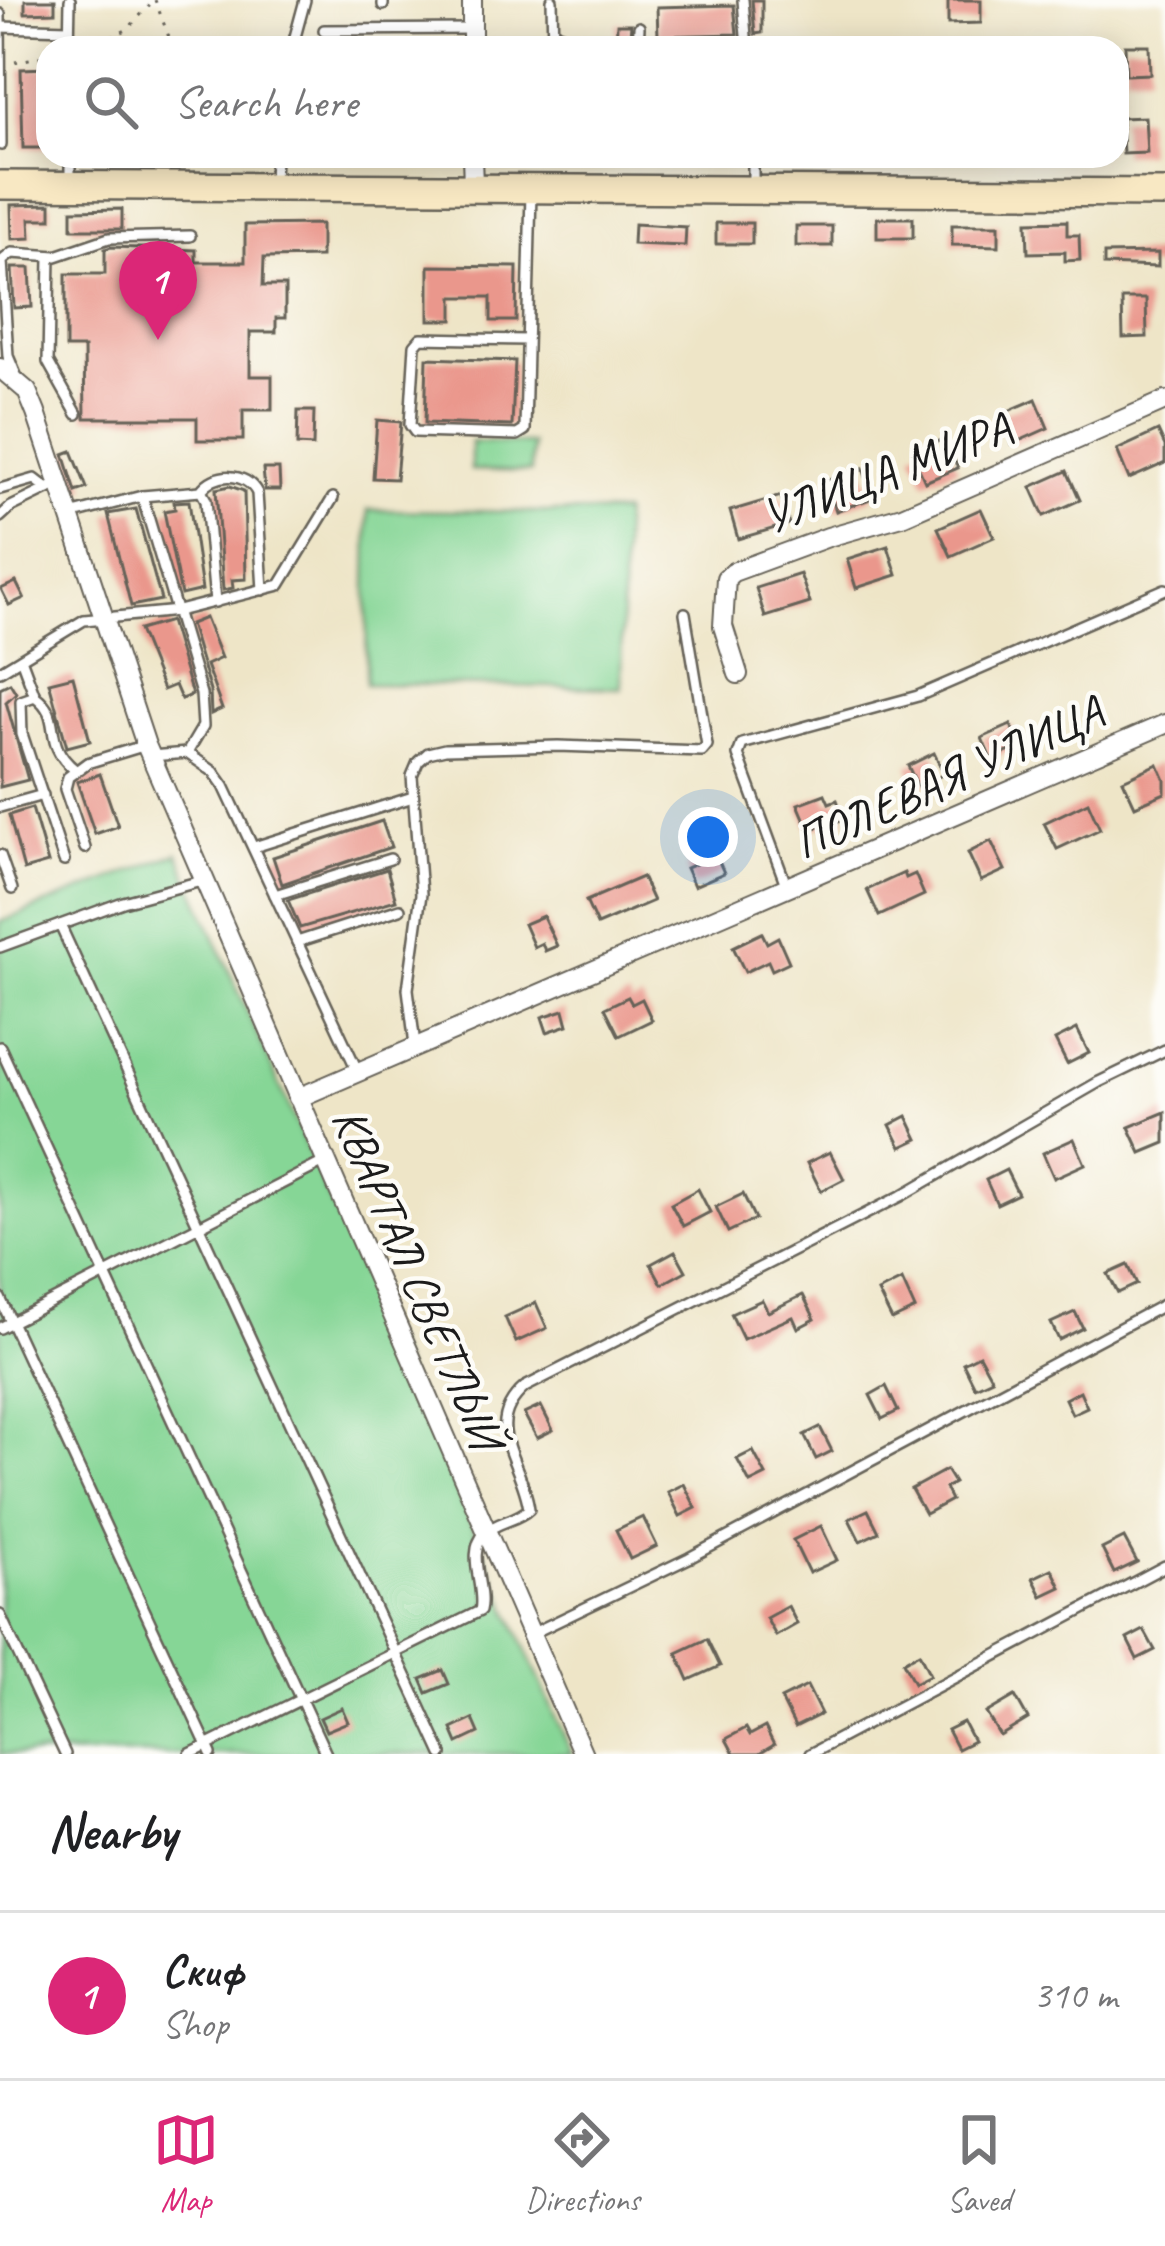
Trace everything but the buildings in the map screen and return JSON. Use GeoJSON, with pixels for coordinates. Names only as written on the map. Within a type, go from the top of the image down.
{"type":"FeatureCollection","features":[{"type":"Feature","properties":{"kind":"street"},"geometry":{"type":"LineString","coordinates":[[472,0],[472,36]]}},
{"type":"Feature","properties":{"kind":"street"},"geometry":{"type":"LineString","coordinates":[[0,184],[70,168],[274,170],[473,185],[1165,193]]}},
{"type":"Feature","properties":{"kind":"street"},"geometry":{"type":"LineString","coordinates":[[472,168],[473,185]]}},
{"type":"Feature","properties":{"kind":"street"},"geometry":{"type":"LineString","coordinates":[[0,368],[18,380]]}},
{"type":"Feature","properties":{"kind":"street","name":"КВАРТАЛ СВЕТЛЫЙ"},"geometry":{"type":"LineString","coordinates":[[18,380],[36,412],[54,486],[69,515],[148,750],[583,1754]]}},
{"type":"Feature","properties":{"kind":"street","name":"УЛИЦА МИРА"},"geometry":{"type":"LineString","coordinates":[[738,674],[723,626],[726,578],[733,572],[902,516],[1165,401]]}},
{"type":"Feature","properties":{"kind":"street","name":"ПОЛЕВАЯ УЛИЦА"},"geometry":{"type":"LineString","coordinates":[[298,1098],[1165,724]]}},
{"type":"Feature","properties":{"kind":"lane"},"geometry":{"type":"LineString","coordinates":[[69,36],[70,0]]}},
{"type":"Feature","properties":{"kind":"lane"},"geometry":{"type":"LineString","coordinates":[[295,36],[305,0]]}},
{"type":"Feature","properties":{"kind":"lane"},"geometry":{"type":"LineString","coordinates":[[552,0],[553,36]]}},
{"type":"Feature","properties":{"kind":"lane"},"geometry":{"type":"LineString","coordinates":[[743,0],[746,36]]}},
{"type":"Feature","properties":{"kind":"lane"},"geometry":{"type":"LineString","coordinates":[[0,14],[1,145]]}},
{"type":"Feature","properties":{"kind":"lane"},"geometry":{"type":"LineString","coordinates":[[0,27],[69,29]]}},
{"type":"Feature","properties":{"kind":"lane"},"geometry":{"type":"LineString","coordinates":[[639,27],[639,36]]}},
{"type":"Feature","properties":{"kind":"lane"},"geometry":{"type":"LineString","coordinates":[[324,30],[435,36]]}},
{"type":"Feature","properties":{"kind":"lane"},"geometry":{"type":"LineString","coordinates":[[553,32],[563,36]]}},
{"type":"Feature","properties":{"kind":"lane"},"geometry":{"type":"LineString","coordinates":[[753,168],[754,190]]}},
{"type":"Feature","properties":{"kind":"lane"},"geometry":{"type":"LineString","coordinates":[[527,340],[421,338],[416,344],[411,405],[410,425],[415,432],[518,435],[524,430],[527,340],[532,186]]}},
{"type":"Feature","properties":{"kind":"lane"},"geometry":{"type":"LineString","coordinates":[[18,380],[8,356],[2,261],[12,254],[50,256],[109,238],[190,236]]}},
{"type":"Feature","properties":{"kind":"lane"},"geometry":{"type":"LineString","coordinates":[[50,256],[48,362],[77,414]]}},
{"type":"Feature","properties":{"kind":"lane"},"geometry":{"type":"LineString","coordinates":[[201,491],[206,482],[218,478],[244,478],[253,483],[263,590]]}},
{"type":"Feature","properties":{"kind":"lane"},"geometry":{"type":"LineString","coordinates":[[0,489],[34,479],[54,486]]}},
{"type":"Feature","properties":{"kind":"lane"},"geometry":{"type":"LineString","coordinates":[[0,517],[54,486]]}},
{"type":"Feature","properties":{"kind":"lane"},"geometry":{"type":"LineString","coordinates":[[69,515],[142,496],[201,491]]}},
{"type":"Feature","properties":{"kind":"lane"},"geometry":{"type":"LineString","coordinates":[[201,491],[206,500],[215,602]]}},
{"type":"Feature","properties":{"kind":"lane"},"geometry":{"type":"LineString","coordinates":[[142,496],[205,717],[201,734],[187,753]]}},
{"type":"Feature","properties":{"kind":"lane"},"geometry":{"type":"LineString","coordinates":[[0,671],[84,620],[178,611],[285,581],[332,498]]}},
{"type":"Feature","properties":{"kind":"lane"},"geometry":{"type":"LineString","coordinates":[[788,890],[738,755],[742,744],[918,696],[1165,589]]}},
{"type":"Feature","properties":{"kind":"lane"},"geometry":{"type":"LineString","coordinates":[[416,1050],[408,989],[421,894],[412,797],[418,761],[445,749],[558,746],[702,751],[707,745],[685,613]]}},
{"type":"Feature","properties":{"kind":"lane"},"geometry":{"type":"LineString","coordinates":[[22,661],[35,696],[51,717],[56,750],[74,770]]}},
{"type":"Feature","properties":{"kind":"lane"},"geometry":{"type":"LineString","coordinates":[[35,696],[21,701],[19,720],[64,861]]}},
{"type":"Feature","properties":{"kind":"lane"},"geometry":{"type":"LineString","coordinates":[[85,848],[65,789],[74,770],[148,750],[187,753],[214,772],[254,847],[358,1072]]}},
{"type":"Feature","properties":{"kind":"lane"},"geometry":{"type":"LineString","coordinates":[[0,807],[43,795]]}},
{"type":"Feature","properties":{"kind":"lane"},"geometry":{"type":"LineString","coordinates":[[254,847],[412,797]]}},
{"type":"Feature","properties":{"kind":"lane"},"geometry":{"type":"LineString","coordinates":[[0,855],[12,889]]}},
{"type":"Feature","properties":{"kind":"lane"},"geometry":{"type":"LineString","coordinates":[[275,896],[390,859]]}},
{"type":"Feature","properties":{"kind":"lane"},"geometry":{"type":"LineString","coordinates":[[0,947],[123,902],[205,880]]}},
{"type":"Feature","properties":{"kind":"lane"},"geometry":{"type":"LineString","coordinates":[[297,942],[400,909]]}},
{"type":"Feature","properties":{"kind":"lane"},"geometry":{"type":"LineString","coordinates":[[60,925],[442,1754]]}},
{"type":"Feature","properties":{"kind":"lane"},"geometry":{"type":"LineString","coordinates":[[0,1047],[326,1754]]}},
{"type":"Feature","properties":{"kind":"lane"},"geometry":{"type":"LineString","coordinates":[[190,1754],[209,1750],[300,1698],[480,1611],[476,1556],[486,1532],[529,1509],[503,1424],[512,1398],[524,1387],[901,1196],[1099,1082],[1165,1050]]}},
{"type":"Feature","properties":{"kind":"lane"},"geometry":{"type":"LineString","coordinates":[[6,1325],[324,1162]]}},
{"type":"Feature","properties":{"kind":"lane"},"geometry":{"type":"LineString","coordinates":[[0,1298],[6,1325],[209,1750]]}},
{"type":"Feature","properties":{"kind":"lane"},"geometry":{"type":"LineString","coordinates":[[529,1635],[688,1558],[1165,1304]]}},
{"type":"Feature","properties":{"kind":"lane"},"geometry":{"type":"LineString","coordinates":[[810,1754],[1165,1566]]}},
{"type":"Feature","properties":{"kind":"lane"},"geometry":{"type":"LineString","coordinates":[[0,1616],[64,1754]]}},
{"type":"Feature","properties":{"kind":"path"},"geometry":{"type":"LineString","coordinates":[[114,36],[128,29],[155,0],[168,36]]}},
{"type":"Feature","properties":{"kind":"path"},"geometry":{"type":"LineString","coordinates":[[1,69],[36,57]]}},
{"type":"Feature","properties":{"kind":"green space"},"geometry":{"type":"Polygon","coordinates":[[[471,442],[532,444],[531,472],[471,470],[471,442]]]}},
{"type":"Feature","properties":{"kind":"green space"},"geometry":{"type":"Polygon","coordinates":[[[368,510],[623,513],[621,688],[366,684],[368,510]]]}},
{"type":"Feature","properties":{"kind":"green space"},"geometry":{"type":"Polygon","coordinates":[[[178,853],[572,1754],[0,1754],[0,922],[178,853]]]}},
{"type":"Feature","properties":{"kind":"place","name":"Скиф"},"geometry":{"type":"Point","coordinates":[158,340]}}]}
